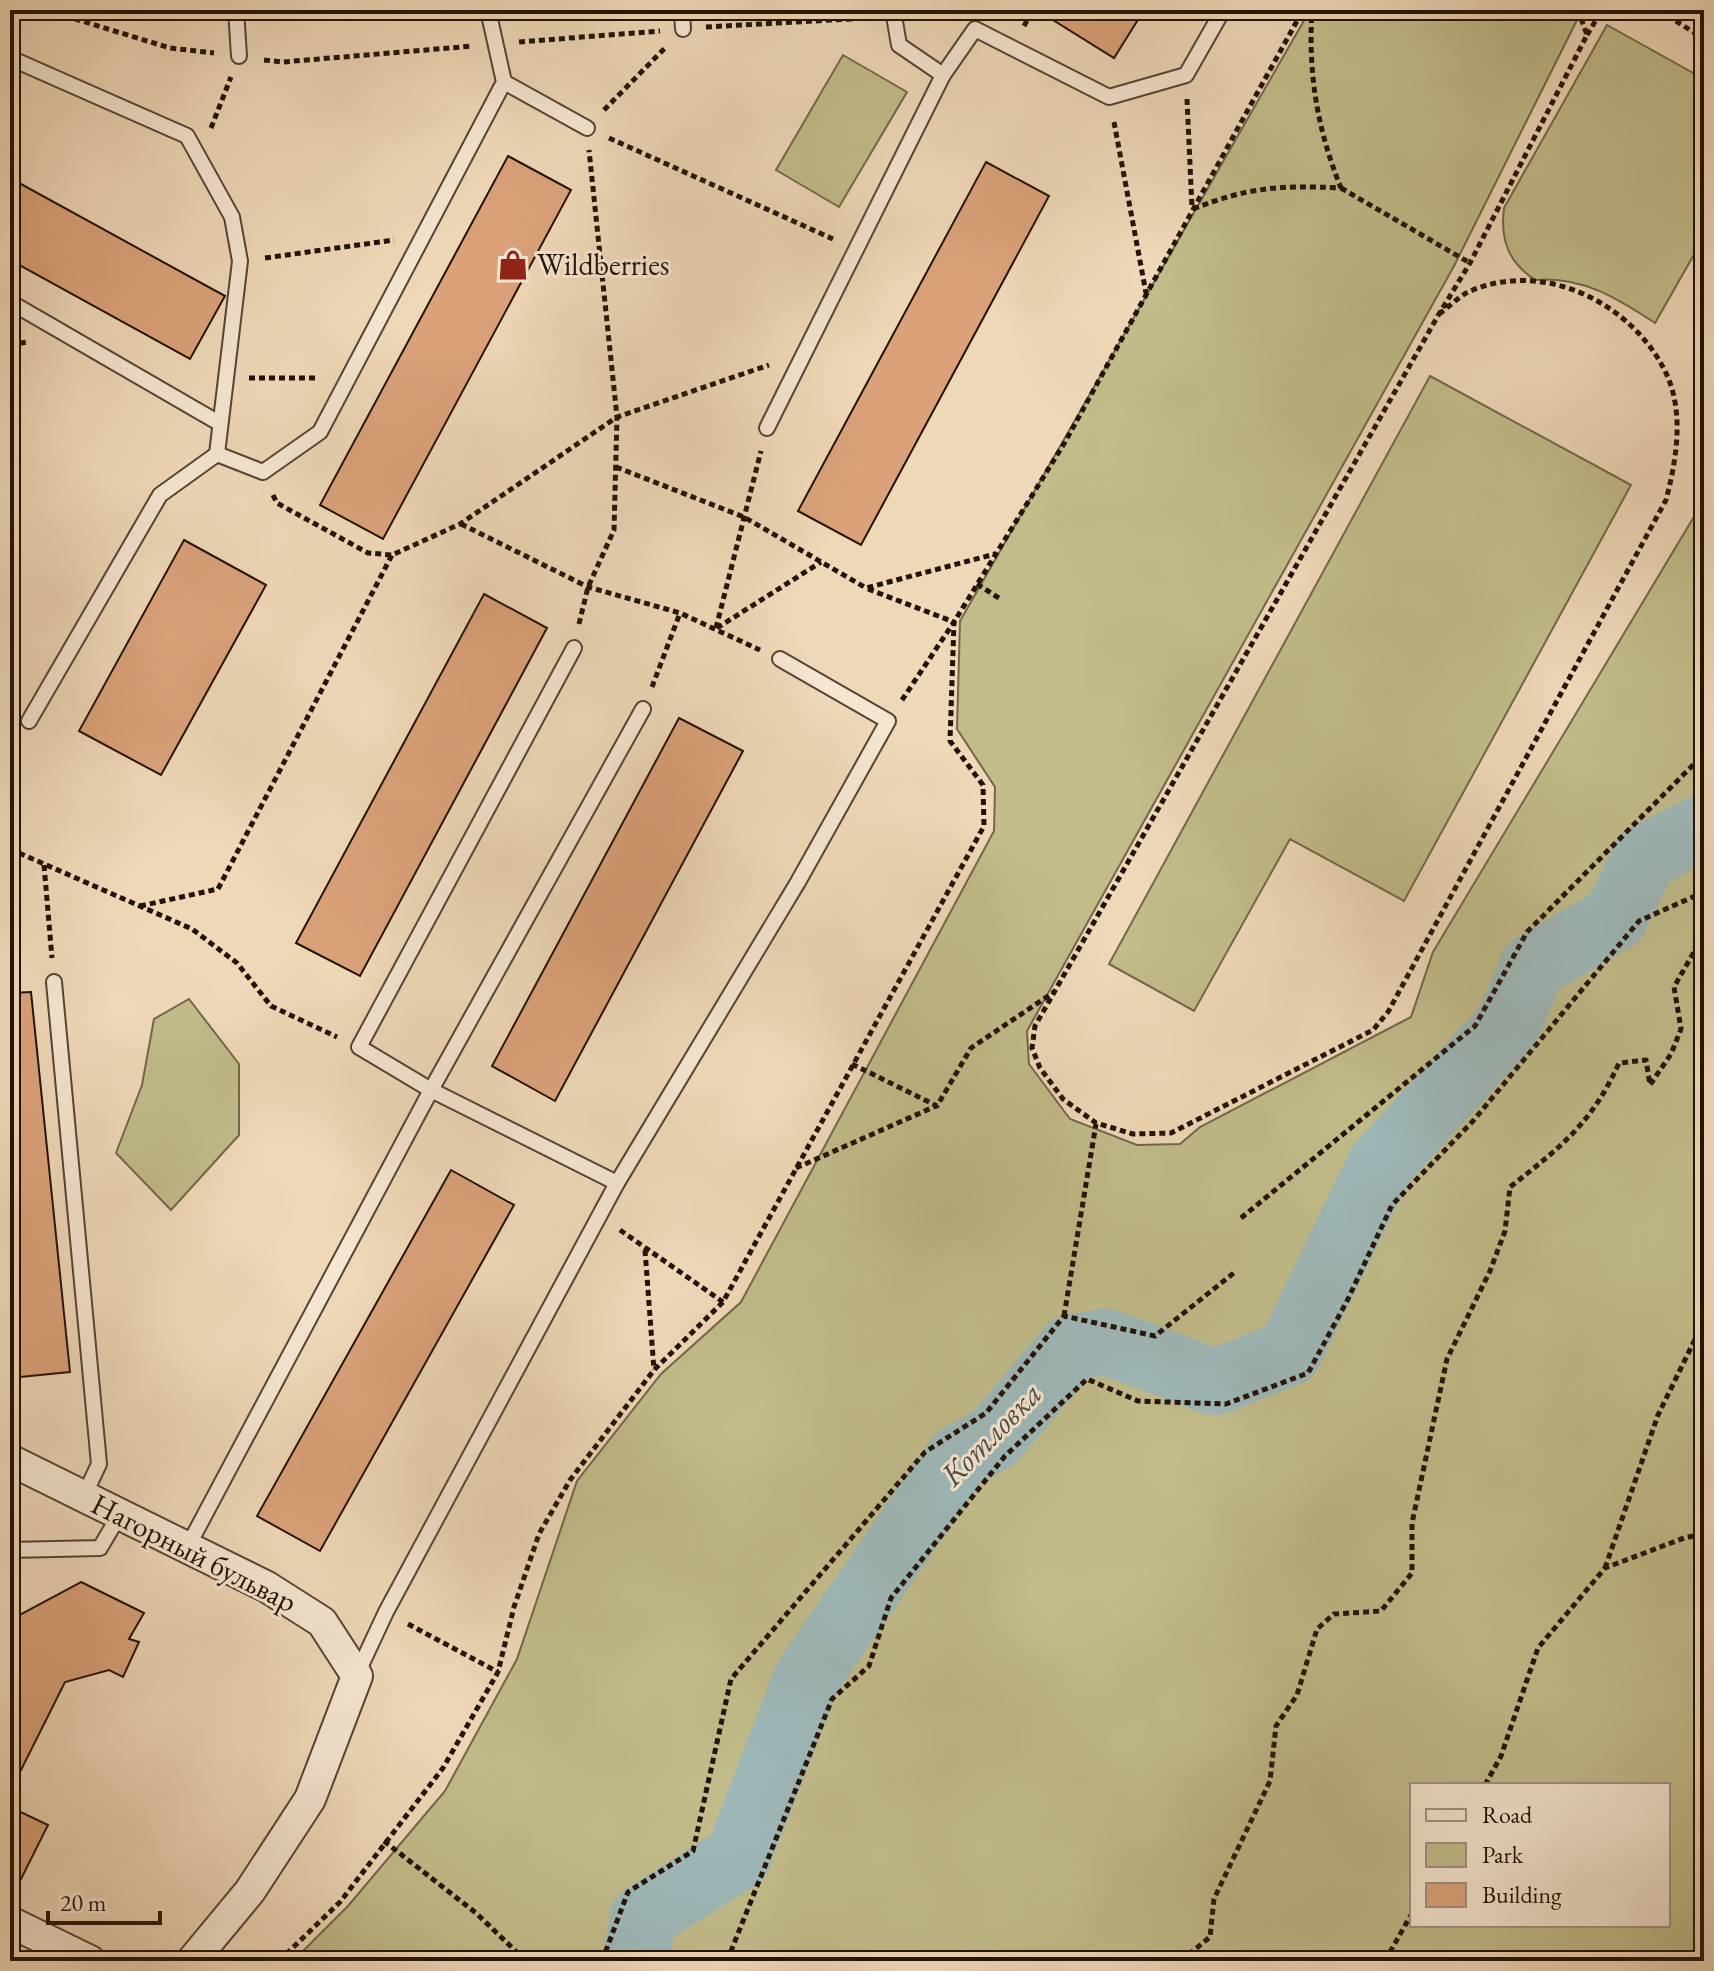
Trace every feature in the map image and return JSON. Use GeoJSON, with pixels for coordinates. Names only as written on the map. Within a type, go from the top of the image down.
{"type":"FeatureCollection","features":[{"type":"Feature","properties":{"kind":"street","name":"Нагорный бульвар"},"geometry":{"type":"LineString","coordinates":[[11,1468],[84,1496],[267,1587],[322,1622],[357,1676]]}},
{"type":"Feature","properties":{"kind":"street"},"geometry":{"type":"LineString","coordinates":[[192,1961],[250,1891],[310,1799],[357,1676]]}},
{"type":"Feature","properties":{"kind":"street"},"geometry":{"type":"LineString","coordinates":[[10,1922],[90,1961]]}},
{"type":"Feature","properties":{"kind":"lane"},"geometry":{"type":"LineString","coordinates":[[236,10],[239,56]]}},
{"type":"Feature","properties":{"kind":"lane"},"geometry":{"type":"LineString","coordinates":[[217,454],[263,472],[320,432],[504,82],[488,10]]}},
{"type":"Feature","properties":{"kind":"lane"},"geometry":{"type":"LineString","coordinates":[[682,10],[683,29]]}},
{"type":"Feature","properties":{"kind":"lane"},"geometry":{"type":"LineString","coordinates":[[893,10],[899,45],[943,75]]}},
{"type":"Feature","properties":{"kind":"lane"},"geometry":{"type":"LineString","coordinates":[[767,428],[943,75],[975,29],[1109,97],[1186,75],[1223,10]]}},
{"type":"Feature","properties":{"kind":"lane"},"geometry":{"type":"LineString","coordinates":[[10,58],[187,136],[232,217],[240,261],[217,454]]}},
{"type":"Feature","properties":{"kind":"lane"},"geometry":{"type":"LineString","coordinates":[[504,82],[587,128]]}},
{"type":"Feature","properties":{"kind":"lane"},"geometry":{"type":"LineString","coordinates":[[10,302],[219,423]]}},
{"type":"Feature","properties":{"kind":"lane"},"geometry":{"type":"LineString","coordinates":[[29,721],[160,495],[217,454]]}},
{"type":"Feature","properties":{"kind":"lane"},"geometry":{"type":"LineString","coordinates":[[574,648],[359,1047],[431,1090],[617,1183]]}},
{"type":"Feature","properties":{"kind":"lane"},"geometry":{"type":"LineString","coordinates":[[357,1676],[386,1612],[617,1183],[798,882],[888,721],[780,659]]}},
{"type":"Feature","properties":{"kind":"lane"},"geometry":{"type":"LineString","coordinates":[[187,1548],[431,1090],[643,709]]}},
{"type":"Feature","properties":{"kind":"lane"},"geometry":{"type":"LineString","coordinates":[[54,982],[99,1464],[84,1496]]}},
{"type":"Feature","properties":{"kind":"lane"},"geometry":{"type":"LineString","coordinates":[[10,1550],[100,1548],[120,1514]]}},
{"type":"Feature","properties":{"kind":"path"},"geometry":{"type":"LineString","coordinates":[[888,721],[954,622],[1065,442],[1303,10]]}},
{"type":"Feature","properties":{"kind":"path"},"geometry":{"type":"LineString","coordinates":[[1312,10],[1310,45],[1314,100],[1324,145],[1341,188]]}},
{"type":"Feature","properties":{"kind":"path"},"geometry":{"type":"LineString","coordinates":[[1578,10],[1587,35]]}},
{"type":"Feature","properties":{"kind":"path"},"geometry":{"type":"LineString","coordinates":[[1439,314],[1467,293],[1510,282],[1555,284],[1597,299],[1637,329],[1665,371],[1678,419],[1674,470],[1666,500],[1388,1012],[1373,1030],[1171,1133],[1133,1134],[1096,1123],[1063,1099],[1040,1068],[1032,1048],[1035,1026],[1439,314],[1470,263],[1602,10]]}},
{"type":"Feature","properties":{"kind":"path"},"geometry":{"type":"LineString","coordinates":[[1659,10],[1704,39]]}},
{"type":"Feature","properties":{"kind":"path"},"geometry":{"type":"LineString","coordinates":[[587,128],[683,29]]}},
{"type":"Feature","properties":{"kind":"path"},"geometry":{"type":"LineString","coordinates":[[199,158],[239,56]]}},
{"type":"Feature","properties":{"kind":"path"},"geometry":{"type":"LineString","coordinates":[[1186,75],[1192,209]]}},
{"type":"Feature","properties":{"kind":"path"},"geometry":{"type":"LineString","coordinates":[[1109,97],[1146,295]]}},
{"type":"Feature","properties":{"kind":"path"},"geometry":{"type":"LineString","coordinates":[[587,128],[856,249]]}},
{"type":"Feature","properties":{"kind":"path"},"geometry":{"type":"LineString","coordinates":[[574,648],[588,587],[614,530],[616,467],[617,417],[587,128]]}},
{"type":"Feature","properties":{"kind":"path"},"geometry":{"type":"LineString","coordinates":[[1192,209],[1237,191],[1290,185],[1341,188],[1470,263]]}},
{"type":"Feature","properties":{"kind":"path"},"geometry":{"type":"LineString","coordinates":[[240,261],[422,236]]}},
{"type":"Feature","properties":{"kind":"path"},"geometry":{"type":"LineString","coordinates":[[263,472],[277,503],[368,553],[392,555],[460,524],[617,417],[804,353]]}},
{"type":"Feature","properties":{"kind":"path"},"geometry":{"type":"LineString","coordinates":[[225,378],[348,377]]}},
{"type":"Feature","properties":{"kind":"path"},"geometry":{"type":"LineString","coordinates":[[716,628],[767,428]]}},
{"type":"Feature","properties":{"kind":"path"},"geometry":{"type":"LineString","coordinates":[[616,467],[744,517],[866,588],[954,622]]}},
{"type":"Feature","properties":{"kind":"path"},"geometry":{"type":"LineString","coordinates":[[460,524],[588,587],[680,613],[780,659]]}},
{"type":"Feature","properties":{"kind":"path"},"geometry":{"type":"LineString","coordinates":[[866,588],[996,553]]}},
{"type":"Feature","properties":{"kind":"path"},"geometry":{"type":"LineString","coordinates":[[140,906],[218,889],[392,555]]}},
{"type":"Feature","properties":{"kind":"path"},"geometry":{"type":"LineString","coordinates":[[716,628],[821,562]]}},
{"type":"Feature","properties":{"kind":"path"},"geometry":{"type":"LineString","coordinates":[[977,584],[1002,600]]}},
{"type":"Feature","properties":{"kind":"path"},"geometry":{"type":"LineString","coordinates":[[643,709],[680,613]]}},
{"type":"Feature","properties":{"kind":"path"},"geometry":{"type":"LineString","coordinates":[[279,1961],[340,1902],[443,1768],[498,1672],[514,1607],[539,1534],[570,1480],[654,1370],[723,1302],[984,826],[983,785],[950,741],[954,622]]}},
{"type":"Feature","properties":{"kind":"path"},"geometry":{"type":"LineString","coordinates":[[1241,1218],[1475,1026],[1527,932],[1704,754]]}},
{"type":"Feature","properties":{"kind":"path"},"geometry":{"type":"LineString","coordinates":[[10,849],[192,929],[237,963],[271,1006],[359,1047]]}},
{"type":"Feature","properties":{"kind":"path"},"geometry":{"type":"LineString","coordinates":[[44,864],[54,982]]}},
{"type":"Feature","properties":{"kind":"path"},"geometry":{"type":"LineString","coordinates":[[727,1961],[832,1699],[869,1666],[891,1598],[1005,1456],[1087,1379],[1138,1401],[1226,1404],[1308,1373],[1347,1301],[1392,1205],[1473,1121],[1639,921],[1704,892]]}},
{"type":"Feature","properties":{"kind":"path"},"geometry":{"type":"LineString","coordinates":[[1181,1961],[1210,1937],[1214,1899],[1270,1781],[1276,1726],[1297,1695],[1317,1629],[1334,1614],[1381,1611],[1412,1573],[1412,1523],[1447,1359],[1490,1271],[1505,1231],[1510,1187],[1568,1141],[1603,1098],[1619,1063],[1646,1060],[1650,1085],[1671,1054],[1681,1029],[1674,987],[1694,952],[1704,921]]}},
{"type":"Feature","properties":{"kind":"path"},"geometry":{"type":"LineString","coordinates":[[796,1168],[937,1106],[971,1048],[1055,991]]}},
{"type":"Feature","properties":{"kind":"path"},"geometry":{"type":"LineString","coordinates":[[852,1064],[937,1106]]}},
{"type":"Feature","properties":{"kind":"path"},"geometry":{"type":"LineString","coordinates":[[602,1961],[628,1892],[693,1851],[731,1679],[925,1452],[986,1413],[1064,1316],[1096,1123]]}},
{"type":"Feature","properties":{"kind":"path"},"geometry":{"type":"LineString","coordinates":[[600,1215],[723,1302]]}},
{"type":"Feature","properties":{"kind":"path"},"geometry":{"type":"LineString","coordinates":[[644,1249],[654,1370]]}},
{"type":"Feature","properties":{"kind":"path"},"geometry":{"type":"LineString","coordinates":[[1064,1316],[1155,1336],[1235,1272]]}},
{"type":"Feature","properties":{"kind":"path"},"geometry":{"type":"LineString","coordinates":[[1486,1783],[1501,1756],[1538,1648],[1605,1568],[1658,1415],[1704,1321]]}},
{"type":"Feature","properties":{"kind":"path"},"geometry":{"type":"LineString","coordinates":[[1605,1568],[1684,1538],[1704,1534]]}},
{"type":"Feature","properties":{"kind":"path"},"geometry":{"type":"LineString","coordinates":[[386,1612],[498,1672]]}},
{"type":"Feature","properties":{"kind":"path"},"geometry":{"type":"LineString","coordinates":[[384,1841],[476,1913],[526,1961]]}},
{"type":"Feature","properties":{"kind":"path"},"geometry":{"type":"LineString","coordinates":[[1385,1961],[1410,1917]]}},
{"type":"Feature","properties":{"kind":"green space"},"geometry":{"type":"Polygon","coordinates":[[[1310,10],[1582,10],[1454,266],[1027,1031],[1029,1064],[1070,1119],[1137,1145],[1180,1144],[1200,1127],[1411,1017],[1433,952],[1704,500],[1704,1961],[293,1961],[348,1906],[445,1791],[517,1659],[577,1481],[661,1374],[741,1302],[994,831],[995,787],[957,729],[960,621],[1310,10]]]}},
{"type":"Feature","properties":{"kind":"green space"},"geometry":{"type":"Polygon","coordinates":[[[1607,25],[1704,79],[1704,237],[1655,323],[1613,297],[1584,285],[1535,280],[1512,257],[1503,230],[1504,208],[1607,25]]]}},
{"type":"Feature","properties":{"kind":"green space"},"geometry":{"type":"Polygon","coordinates":[[[843,55],[907,92],[839,207],[776,170],[843,55]]]}},
{"type":"Feature","properties":{"kind":"green space"},"geometry":{"type":"Polygon","coordinates":[[[1430,376],[1631,485],[1404,901],[1290,839],[1194,1011],[1109,964],[1430,376]]]}},
{"type":"Feature","properties":{"kind":"green space"},"geometry":{"type":"Polygon","coordinates":[[[189,999],[239,1064],[239,1135],[171,1210],[116,1153],[142,1085],[154,1019],[189,999]]]}},
{"type":"Feature","properties":{"kind":"building"},"geometry":{"type":"Polygon","coordinates":[[[1037,10],[1144,10],[1114,58],[1037,10]]]}},
{"type":"Feature","properties":{"kind":"building"},"geometry":{"type":"Polygon","coordinates":[[[508,156],[571,190],[383,539],[320,505],[508,156]]]}},
{"type":"Feature","properties":{"kind":"building"},"geometry":{"type":"Polygon","coordinates":[[[986,162],[1049,196],[861,545],[798,511],[986,162]]]}},
{"type":"Feature","properties":{"kind":"building"},"geometry":{"type":"Polygon","coordinates":[[[10,178],[225,296],[190,359],[10,260],[10,178]]]}},
{"type":"Feature","properties":{"kind":"building"},"geometry":{"type":"Polygon","coordinates":[[[184,540],[266,585],[161,775],[79,731],[184,540]]]}},
{"type":"Feature","properties":{"kind":"building"},"geometry":{"type":"Polygon","coordinates":[[[484,594],[547,628],[360,976],[296,943],[484,594]]]}},
{"type":"Feature","properties":{"kind":"building"},"geometry":{"type":"Polygon","coordinates":[[[679,718],[743,751],[555,1101],[492,1066],[679,718]]]}},
{"type":"Feature","properties":{"kind":"building"},"geometry":{"type":"Polygon","coordinates":[[[31,992],[70,1372],[10,1378],[10,993],[31,992]]]}},
{"type":"Feature","properties":{"kind":"building"},"geometry":{"type":"Polygon","coordinates":[[[451,1170],[514,1205],[320,1551],[257,1516],[451,1170]]]}},
{"type":"Feature","properties":{"kind":"building"},"geometry":{"type":"Polygon","coordinates":[[[81,1582],[144,1613],[129,1639],[139,1642],[123,1677],[109,1670],[65,1682],[10,1792],[10,1620],[81,1582]]]}},
{"type":"Feature","properties":{"kind":"building"},"geometry":{"type":"Polygon","coordinates":[[[10,1807],[48,1825],[10,1901],[10,1807]]]}},
{"type":"Feature","properties":{"kind":"waterway","name":"Котловка"},"geometry":{"type":"LineString","coordinates":[[636,1961],[643,1917],[738,1857],[806,1679],[958,1458],[995,1437],[1071,1347],[1107,1342],[1215,1382],[1289,1353],[1380,1165],[1508,1025],[1533,966],[1615,918],[1645,857],[1704,827]]}},
{"type":"Feature","properties":{"kind":"place","name":"Wildberries"},"geometry":{"type":"Point","coordinates":[513,265]}}]}
